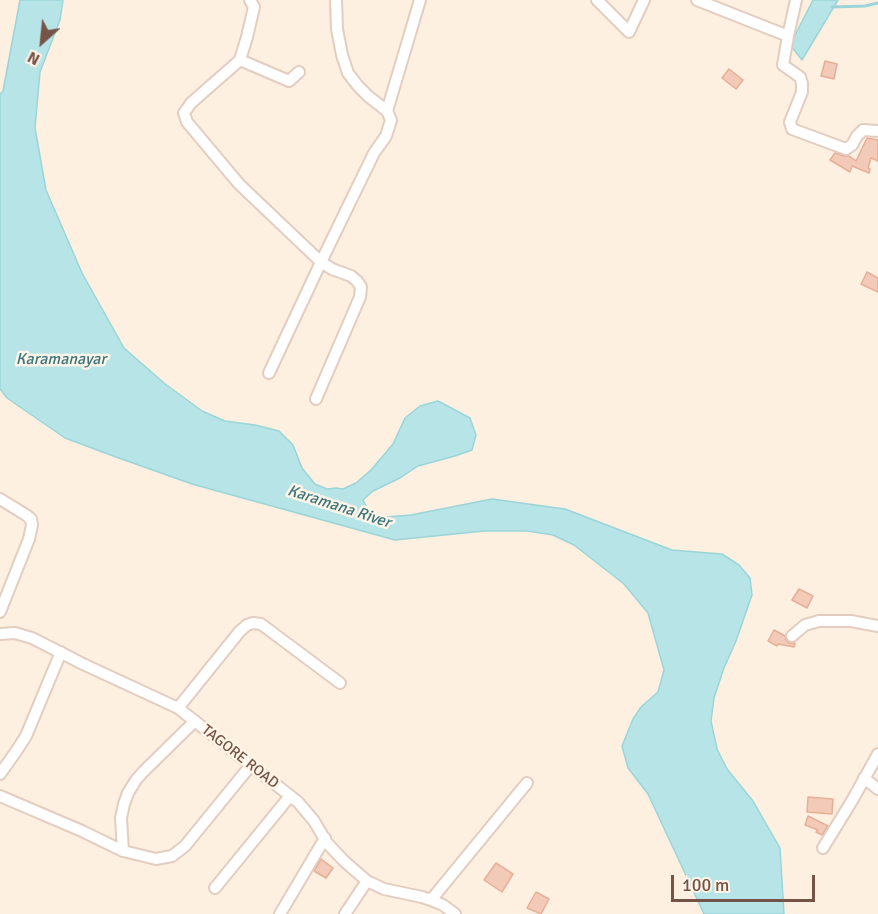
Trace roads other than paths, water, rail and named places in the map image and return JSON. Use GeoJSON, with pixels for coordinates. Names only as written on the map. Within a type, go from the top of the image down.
{"type":"FeatureCollection","features":[{"type":"Feature","properties":{"kind":"street"},"geometry":{"type":"LineString","coordinates":[[250,0],[254,7],[240,60],[191,103],[184,113],[187,122],[239,184],[321,262],[351,276],[361,287],[360,297],[316,399]]}},
{"type":"Feature","properties":{"kind":"street"},"geometry":{"type":"LineString","coordinates":[[269,373],[374,153],[390,127],[391,120],[387,111],[358,86],[348,73],[337,29],[336,0]]}},
{"type":"Feature","properties":{"kind":"street"},"geometry":{"type":"LineString","coordinates":[[387,111],[420,0]]}},
{"type":"Feature","properties":{"kind":"street"},"geometry":{"type":"LineString","coordinates":[[597,0],[629,32],[644,0]]}},
{"type":"Feature","properties":{"kind":"street"},"geometry":{"type":"LineString","coordinates":[[697,0],[788,36]]}},
{"type":"Feature","properties":{"kind":"street"},"geometry":{"type":"LineString","coordinates":[[796,0],[783,65],[801,77],[802,83],[802,92],[790,122],[792,129],[846,149],[852,146],[863,130],[876,128]]}},
{"type":"Feature","properties":{"kind":"street"},"geometry":{"type":"LineString","coordinates":[[240,60],[289,81],[298,72]]}},
{"type":"Feature","properties":{"kind":"street"},"geometry":{"type":"LineString","coordinates":[[0,499],[31,519],[32,525],[30,539],[0,612]]}},
{"type":"Feature","properties":{"kind":"street"},"geometry":{"type":"LineString","coordinates":[[792,636],[805,626],[819,621],[851,621],[878,626]]}},
{"type":"Feature","properties":{"kind":"street"},"geometry":{"type":"LineString","coordinates":[[178,708],[240,632],[253,623],[261,624],[340,683]]}},
{"type":"Feature","properties":{"kind":"street","name":"TAGORE ROAD"},"geometry":{"type":"LineString","coordinates":[[0,634],[15,633],[32,638],[178,708],[298,802],[344,861],[367,881],[384,889],[432,900],[454,914]]}},
{"type":"Feature","properties":{"kind":"street"},"geometry":{"type":"LineString","coordinates":[[0,774],[26,736],[61,652]]}},
{"type":"Feature","properties":{"kind":"street"},"geometry":{"type":"LineString","coordinates":[[123,851],[121,818],[128,793],[143,772],[195,722]]}},
{"type":"Feature","properties":{"kind":"street"},"geometry":{"type":"LineString","coordinates":[[823,848],[878,754]]}},
{"type":"Feature","properties":{"kind":"street"},"geometry":{"type":"LineString","coordinates":[[0,796],[123,851],[156,859],[172,856],[185,846],[251,765]]}},
{"type":"Feature","properties":{"kind":"street"},"geometry":{"type":"LineString","coordinates":[[864,778],[878,789]]}},
{"type":"Feature","properties":{"kind":"street"},"geometry":{"type":"LineString","coordinates":[[432,900],[528,783]]}},
{"type":"Feature","properties":{"kind":"street"},"geometry":{"type":"LineString","coordinates":[[215,888],[290,796]]}},
{"type":"Feature","properties":{"kind":"street"},"geometry":{"type":"LineString","coordinates":[[280,914],[325,838]]}},
{"type":"Feature","properties":{"kind":"street"},"geometry":{"type":"LineString","coordinates":[[345,914],[367,881]]}},
{"type":"Feature","properties":{"kind":"water","name":"Karamanayar"},"geometry":{"type":"Polygon","coordinates":[[[20,0],[63,0],[60,20],[40,72],[35,128],[46,190],[82,273],[124,348],[164,383],[202,411],[225,421],[279,431],[293,445],[302,468],[315,484],[327,489],[343,489],[356,483],[371,470],[393,444],[405,418],[420,406],[438,401],[470,418],[476,435],[472,450],[418,466],[373,491],[363,500],[370,513],[385,517],[411,515],[492,499],[565,509],[672,550],[722,554],[739,565],[750,578],[752,595],[714,698],[711,721],[717,749],[727,769],[753,801],[780,848],[784,914],[704,914],[648,794],[628,768],[622,746],[633,719],[641,707],[658,692],[664,670],[648,613],[624,584],[574,545],[553,535],[527,531],[484,531],[395,540],[192,484],[116,457],[65,438],[7,398],[0,389],[0,94],[3,91],[20,0]]]}},
{"type":"Feature","properties":{"kind":"water"},"geometry":{"type":"Polygon","coordinates":[[[813,0],[838,0],[802,60],[790,45],[813,0]]]}},
{"type":"Feature","properties":{"kind":"waterway"},"geometry":{"type":"LineString","coordinates":[[832,7],[865,6],[878,3]]}},
{"type":"Feature","properties":{"kind":"water label","name":"Karamana River"},"geometry":{"type":"Point","coordinates":[339,507]}}]}
